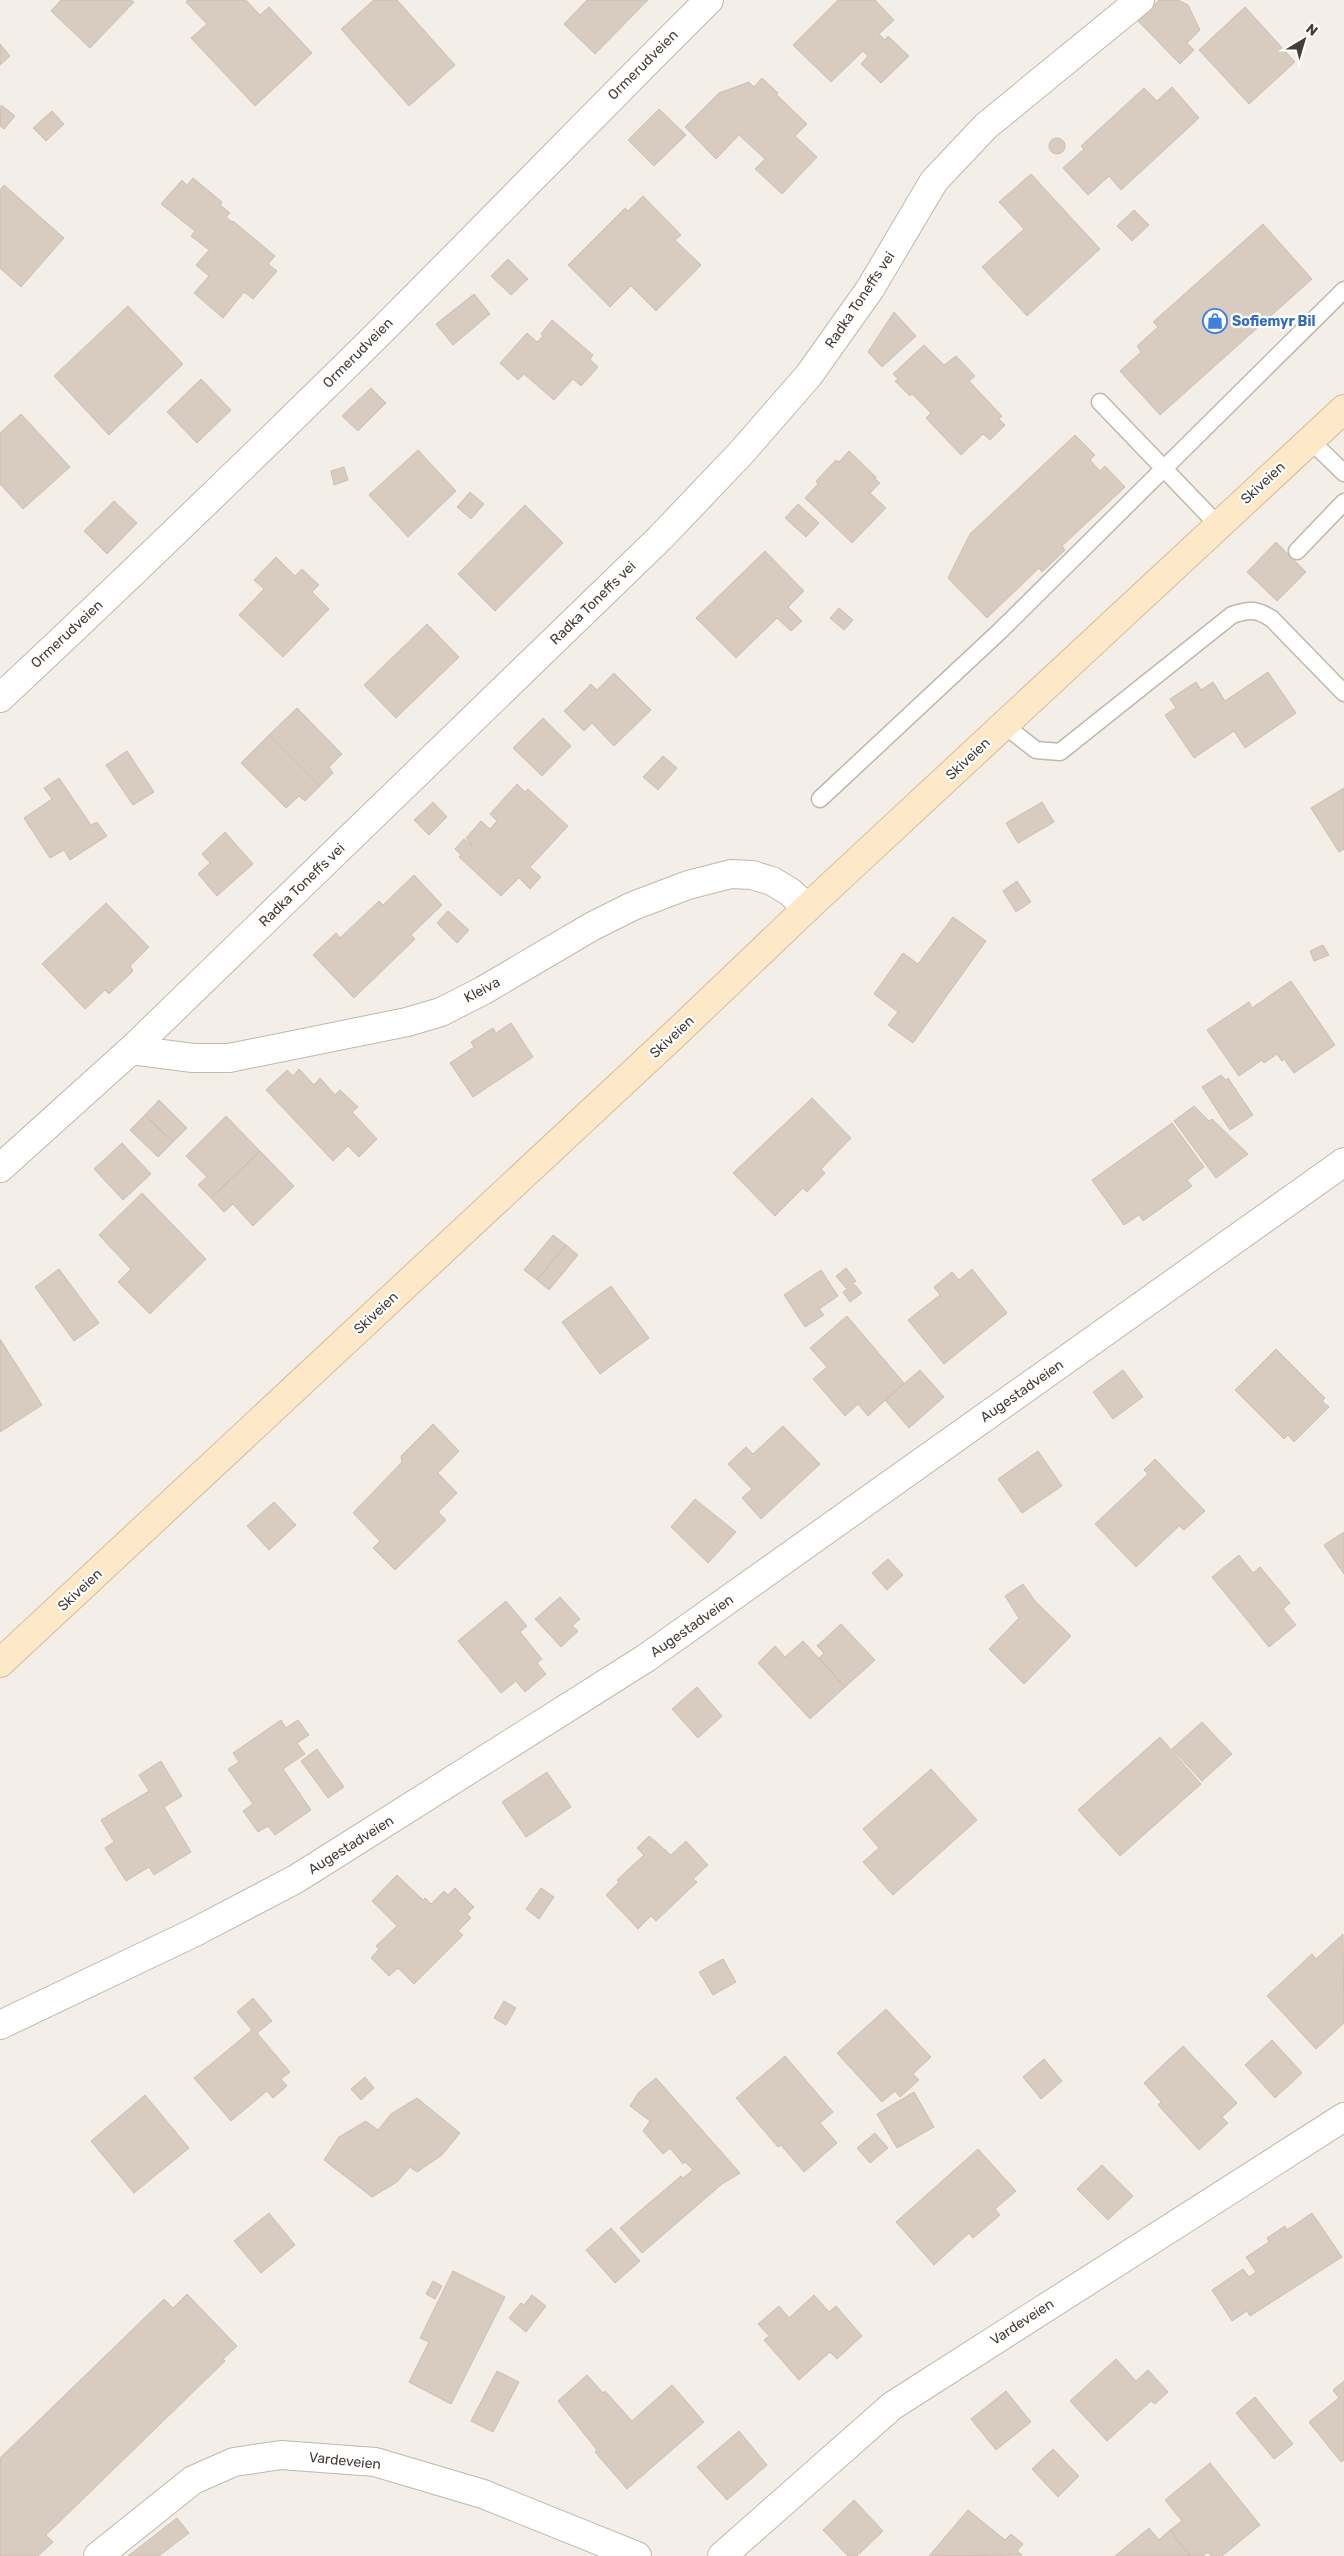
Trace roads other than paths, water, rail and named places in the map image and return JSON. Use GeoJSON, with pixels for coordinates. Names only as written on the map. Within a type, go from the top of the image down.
{"type":"FeatureCollection","features":[{"type":"Feature","properties":{"kind":"main road","name":"Skiveien"},"geometry":{"type":"LineString","coordinates":[[0,1663],[662,1046],[807,908],[1344,410]]}},
{"type":"Feature","properties":{"kind":"street","name":"Ormerudveien"},"geometry":{"type":"LineString","coordinates":[[0,698],[121,584],[362,350],[570,138],[709,0]]}},
{"type":"Feature","properties":{"kind":"street","name":"Radka Toneffs vei"},"geometry":{"type":"LineString","coordinates":[[0,1168],[131,1050],[666,531],[741,453],[809,375],[870,289],[934,181],[986,126],[1140,0]]}},
{"type":"Feature","properties":{"kind":"street","name":"Kleiva"},"geometry":{"type":"LineString","coordinates":[[131,1050],[193,1058],[229,1058],[407,1022],[441,1012],[484,990],[591,927],[633,906],[688,885],[731,874],[752,875],[772,881],[790,892],[807,908]]}},
{"type":"Feature","properties":{"kind":"street","name":"Augestadveien"},"geometry":{"type":"LineString","coordinates":[[0,2025],[195,1932],[296,1879],[646,1658],[1344,1162]]}},
{"type":"Feature","properties":{"kind":"street","name":"Vardeveien"},"geometry":{"type":"LineString","coordinates":[[722,2556],[892,2406],[1344,2118]]}},
{"type":"Feature","properties":{"kind":"street","name":"Vardeveien"},"geometry":{"type":"LineString","coordinates":[[98,2556],[193,2480],[234,2462],[281,2455],[375,2462],[483,2494],[637,2556]]}},
{"type":"Feature","properties":{"kind":"lane"},"geometry":{"type":"LineString","coordinates":[[820,799],[1000,631],[1165,470],[1344,290]]}},
{"type":"Feature","properties":{"kind":"lane"},"geometry":{"type":"LineString","coordinates":[[1100,402],[1218,525]]}},
{"type":"Feature","properties":{"kind":"lane"},"geometry":{"type":"LineString","coordinates":[[1310,440],[1344,473]]}},
{"type":"Feature","properties":{"kind":"lane"},"geometry":{"type":"LineString","coordinates":[[1296,551],[1344,502]]}},
{"type":"Feature","properties":{"kind":"lane"},"geometry":{"type":"LineString","coordinates":[[1004,725],[1036,750],[1060,752],[1232,615],[1245,610],[1259,610],[1272,619],[1344,693]]}},
{"type":"Feature","properties":{"kind":"place","name":"Sofiemyr Bil"},"geometry":{"type":"Point","coordinates":[1215,321]}}]}
